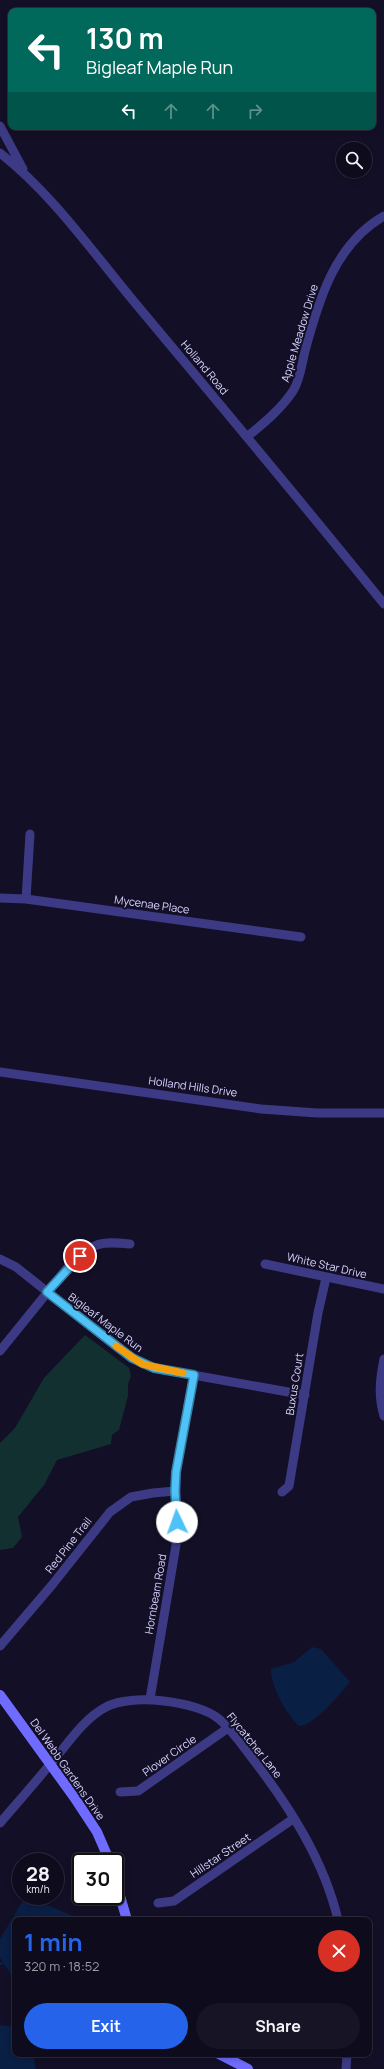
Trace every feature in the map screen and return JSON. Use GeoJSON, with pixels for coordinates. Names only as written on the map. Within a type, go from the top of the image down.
{"type":"FeatureCollection","features":[{"type":"Feature","properties":{"kind":"street"},"geometry":{"type":"LineString","coordinates":[[0,126],[26,174]]}},
{"type":"Feature","properties":{"kind":"street","name":"Holland Road"},"geometry":{"type":"LineString","coordinates":[[0,153],[26,174],[248,436],[384,604]]}},
{"type":"Feature","properties":{"kind":"street","name":"Apple Meadow Drive"},"geometry":{"type":"LineString","coordinates":[[248,436],[272,416],[294,390],[321,295],[335,264],[372,223],[384,216]]}},
{"type":"Feature","properties":{"kind":"street"},"geometry":{"type":"LineString","coordinates":[[26,899],[30,834]]}},
{"type":"Feature","properties":{"kind":"street","name":"Mycenae Place"},"geometry":{"type":"LineString","coordinates":[[0,898],[26,899],[301,937]]}},
{"type":"Feature","properties":{"kind":"street","name":"Holland Hills Drive"},"geometry":{"type":"LineString","coordinates":[[0,1072],[262,1108],[317,1113],[384,1113]]}},
{"type":"Feature","properties":{"kind":"street"},"geometry":{"type":"LineString","coordinates":[[0,1351],[72,1262],[87,1250],[105,1242],[130,1244]]}},
{"type":"Feature","properties":{"kind":"street","name":"Bigleaf Maple Run"},"geometry":{"type":"LineString","coordinates":[[0,1259],[16,1267],[118,1348],[137,1361],[154,1368],[305,1395]]}},
{"type":"Feature","properties":{"kind":"street","name":"White Star Drive"},"geometry":{"type":"LineString","coordinates":[[265,1264],[384,1289]]}},
{"type":"Feature","properties":{"kind":"street","name":"Buxus Court"},"geometry":{"type":"LineString","coordinates":[[282,1492],[289,1486],[318,1313],[326,1278]]}},
{"type":"Feature","properties":{"kind":"street"},"geometry":{"type":"LineString","coordinates":[[384,1359],[380,1381],[380,1401],[384,1416]]}},
{"type":"Feature","properties":{"kind":"street","name":"Hornbeam Road"},"geometry":{"type":"LineString","coordinates":[[150,1699],[176,1545],[176,1472],[194,1375]]}},
{"type":"Feature","properties":{"kind":"street","name":"Red Pine Trail"},"geometry":{"type":"LineString","coordinates":[[0,1646],[110,1512],[131,1497],[175,1491]]}},
{"type":"Feature","properties":{"kind":"street","name":"Del Webb Gardens Drive"},"geometry":{"type":"LineString","coordinates":[[0,1695],[51,1764],[97,1832],[106,1853]]}},
{"type":"Feature","properties":{"kind":"street","name":"Flycatcher Lane"},"geometry":{"type":"LineString","coordinates":[[0,1823],[51,1764],[77,1731],[106,1707],[119,1701],[150,1699],[205,1711],[218,1718],[228,1728],[273,1786],[316,1857],[330,1891],[337,1917]]}},
{"type":"Feature","properties":{"kind":"street","name":"Plover Circle"},"geometry":{"type":"LineString","coordinates":[[120,1792],[138,1791],[228,1728]]}},
{"type":"Feature","properties":{"kind":"street","name":"Hillstar Street"},"geometry":{"type":"LineString","coordinates":[[158,1903],[174,1901],[294,1819]]}},
{"type":"Feature","properties":{"kind":"street"},"geometry":{"type":"LineString","coordinates":[[123,1905],[126,1917]]}},
{"type":"Feature","properties":{"kind":"street"},"geometry":{"type":"LineString","coordinates":[[225,2057],[248,2069]]}},
{"type":"Feature","properties":{"kind":"street"},"geometry":{"type":"LineString","coordinates":[[346,2069],[347,2057]]}},
{"type":"Feature","properties":{"kind":"green space"},"geometry":{"type":"Polygon","coordinates":[[[85,1335],[129,1368],[131,1376],[128,1384],[128,1396],[119,1430],[112,1435],[111,1444],[57,1460],[44,1485],[18,1517],[22,1537],[13,1548],[0,1550],[0,1443],[15,1428],[44,1378],[85,1335]]]}},
{"type":"Feature","properties":{"kind":"water"},"geometry":{"type":"Polygon","coordinates":[[[312,1647],[321,1649],[350,1682],[334,1701],[319,1715],[305,1725],[299,1726],[289,1715],[276,1691],[271,1676],[271,1669],[294,1662],[312,1647]]]}},
{"type":"Feature","properties":{"kind":"water"},"geometry":{"type":"Polygon","coordinates":[[[20,1905],[47,1905],[76,1917],[13,1917],[20,1905]]]}},
{"type":"Feature","properties":{"kind":"water"},"geometry":{"type":"Polygon","coordinates":[[[12,1919],[12,1976],[0,1958],[0,1939],[12,1919]]]}},
{"type":"Feature","properties":{"kind":"water"},"geometry":{"type":"Polygon","coordinates":[[[0,2025],[12,2027],[12,2057],[34,2057],[36,2069],[0,2069],[0,2025]]]}},
{"type":"Feature","properties":{"kind":"waterway"},"geometry":{"type":"LineString","coordinates":[[0,1964],[5,1962]]}},
{"type":"Feature","properties":{"kind":"slow traffic"},"geometry":{"type":"LineString","coordinates":[[116,1346],[142,1364],[154,1368],[183,1373]]}},
{"type":"Feature","properties":{"kind":"route"},"geometry":{"type":"LineString","coordinates":[[80,1256],[72,1262],[47,1292],[118,1348],[142,1364],[154,1368],[194,1375],[176,1472],[175,1491],[177,1522]]}}]}
